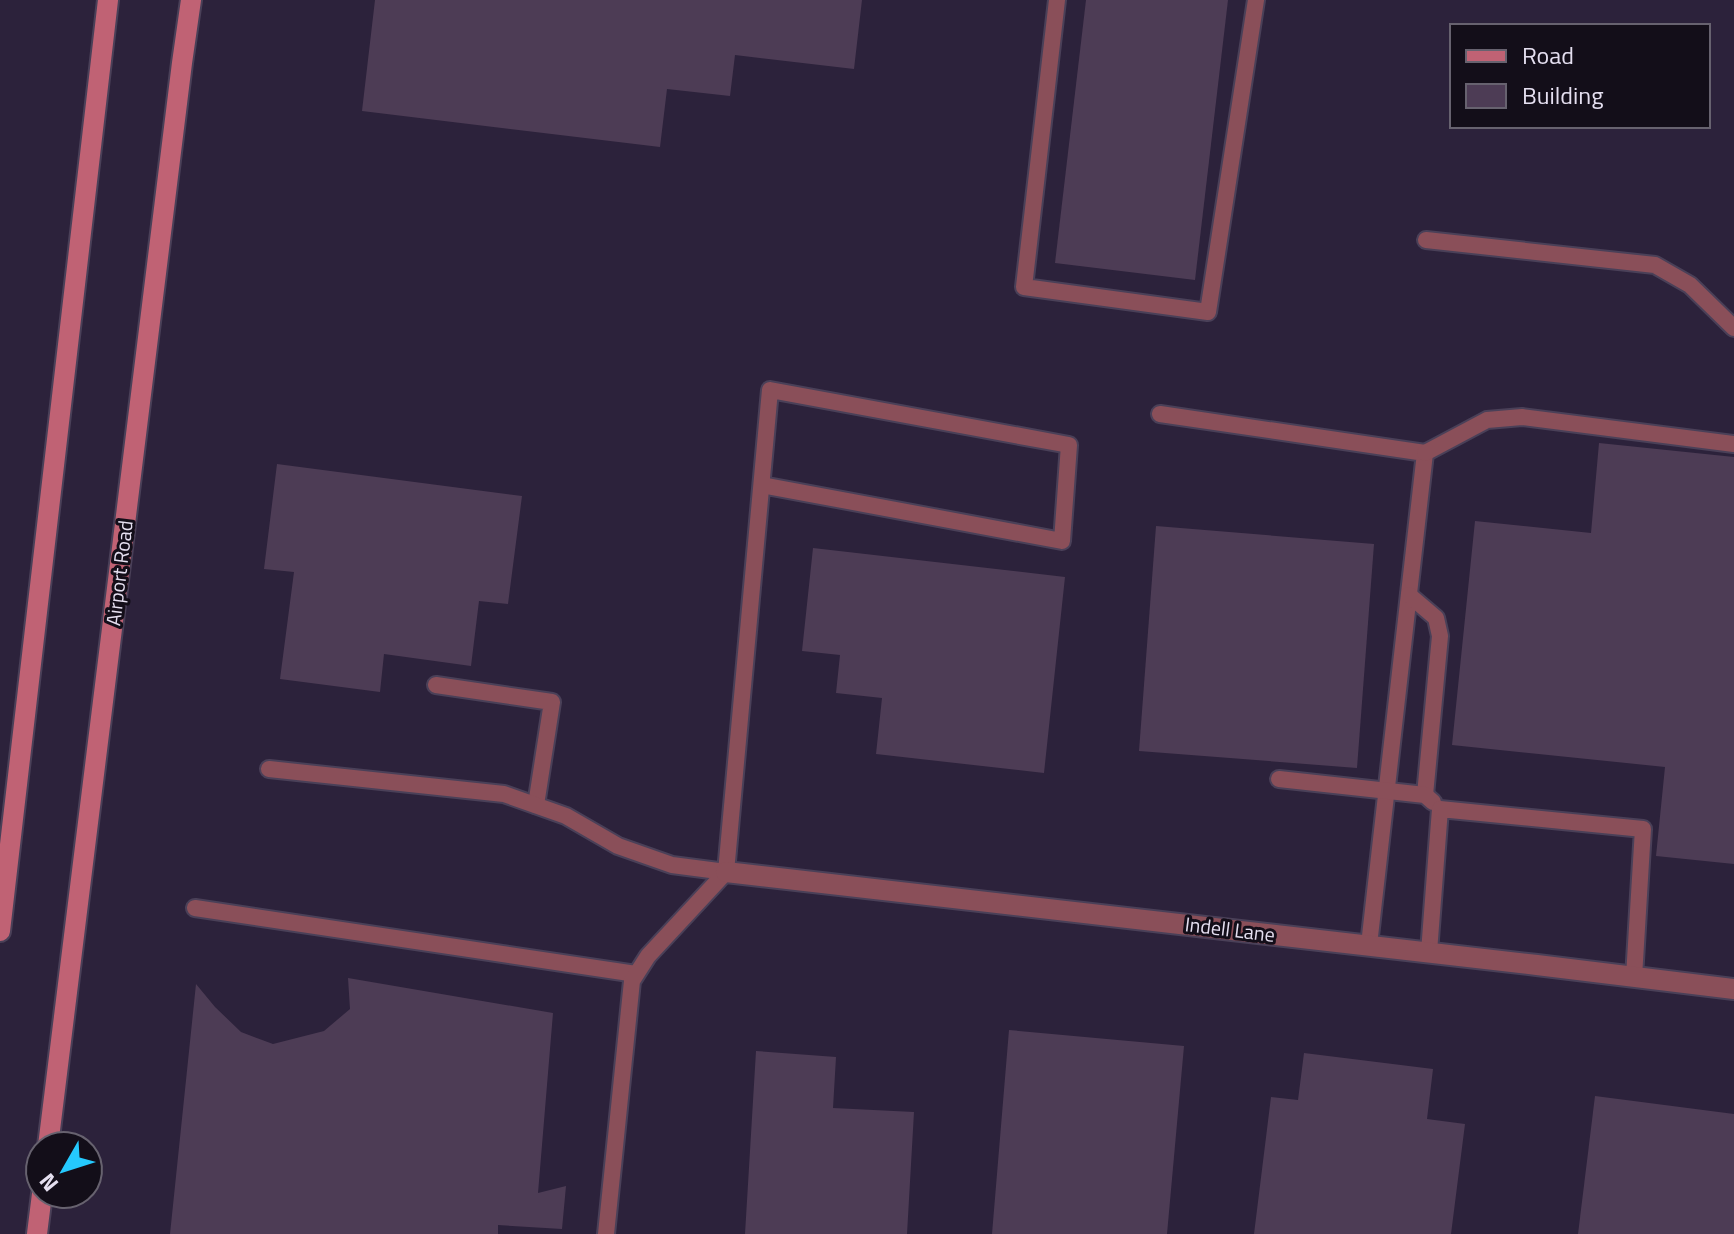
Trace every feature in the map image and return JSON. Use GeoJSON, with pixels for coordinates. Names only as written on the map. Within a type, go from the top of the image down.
{"type":"FeatureCollection","features":[{"type":"Feature","properties":{"kind":"main road"},"geometry":{"type":"LineString","coordinates":[[0,931],[108,0]]}},
{"type":"Feature","properties":{"kind":"main road","name":"Airport Road"},"geometry":{"type":"LineString","coordinates":[[50,1130],[191,0]]}},
{"type":"Feature","properties":{"kind":"main road"},"geometry":{"type":"LineString","coordinates":[[37,1234],[40,1210]]}},
{"type":"Feature","properties":{"kind":"street","name":"Indell Lane"},"geometry":{"type":"LineString","coordinates":[[726,872],[1734,989]]}},
{"type":"Feature","properties":{"kind":"lane"},"geometry":{"type":"LineString","coordinates":[[1057,0],[1024,287],[1208,312],[1256,0]]}},
{"type":"Feature","properties":{"kind":"lane"},"geometry":{"type":"LineString","coordinates":[[1426,240],[1655,265],[1690,285],[1734,328]]}},
{"type":"Feature","properties":{"kind":"lane"},"geometry":{"type":"LineString","coordinates":[[606,1234],[632,981],[648,956],[726,872],[770,390],[1069,445],[1062,541],[762,485]]}},
{"type":"Feature","properties":{"kind":"lane"},"geometry":{"type":"LineString","coordinates":[[1160,414],[1425,453],[1487,420],[1522,417],[1734,444]]}},
{"type":"Feature","properties":{"kind":"lane"},"geometry":{"type":"LineString","coordinates":[[1369,945],[1425,453]]}},
{"type":"Feature","properties":{"kind":"lane"},"geometry":{"type":"LineString","coordinates":[[1409,595],[1436,618],[1440,636],[1425,795]]}},
{"type":"Feature","properties":{"kind":"lane"},"geometry":{"type":"LineString","coordinates":[[436,685],[552,702],[536,805]]}},
{"type":"Feature","properties":{"kind":"lane"},"geometry":{"type":"LineString","coordinates":[[269,769],[504,794],[566,816],[618,846],[672,865],[726,872]]}},
{"type":"Feature","properties":{"kind":"lane"},"geometry":{"type":"LineString","coordinates":[[1279,779],[1425,795],[1440,809],[1643,829],[1634,977]]}},
{"type":"Feature","properties":{"kind":"lane"},"geometry":{"type":"LineString","coordinates":[[1429,952],[1440,809]]}},
{"type":"Feature","properties":{"kind":"lane"},"geometry":{"type":"LineString","coordinates":[[195,908],[636,974]]}},
{"type":"Feature","properties":{"kind":"building"},"geometry":{"type":"Polygon","coordinates":[[[375,0],[862,0],[854,69],[735,55],[730,96],[667,89],[660,147],[362,111],[375,0]]]}},
{"type":"Feature","properties":{"kind":"building"},"geometry":{"type":"Polygon","coordinates":[[[1086,0],[1228,0],[1195,280],[1055,263],[1086,0]]]}},
{"type":"Feature","properties":{"kind":"building"},"geometry":{"type":"Polygon","coordinates":[[[1599,443],[1734,457],[1734,864],[1656,856],[1665,767],[1452,745],[1475,521],[1591,533],[1599,443]]]}},
{"type":"Feature","properties":{"kind":"building"},"geometry":{"type":"Polygon","coordinates":[[[277,464],[522,496],[508,604],[479,601],[471,666],[384,654],[380,692],[280,679],[294,572],[264,569],[277,464]]]}},
{"type":"Feature","properties":{"kind":"building"},"geometry":{"type":"Polygon","coordinates":[[[1156,526],[1374,544],[1357,768],[1139,751],[1156,526]]]}},
{"type":"Feature","properties":{"kind":"building"},"geometry":{"type":"Polygon","coordinates":[[[813,548],[1065,577],[1044,773],[876,754],[882,698],[836,693],[840,655],[802,651],[813,548]]]}},
{"type":"Feature","properties":{"kind":"building"},"geometry":{"type":"Polygon","coordinates":[[[348,978],[553,1013],[538,1193],[566,1186],[562,1229],[498,1225],[498,1234],[170,1234],[196,984],[241,1032],[273,1044],[324,1031],[350,1009],[348,978]]]}},
{"type":"Feature","properties":{"kind":"building"},"geometry":{"type":"Polygon","coordinates":[[[1009,1030],[1184,1046],[1167,1234],[992,1234],[1009,1030]]]}},
{"type":"Feature","properties":{"kind":"building"},"geometry":{"type":"Polygon","coordinates":[[[756,1051],[836,1057],[833,1108],[914,1112],[907,1234],[745,1234],[756,1051]]]}},
{"type":"Feature","properties":{"kind":"building"},"geometry":{"type":"Polygon","coordinates":[[[1304,1053],[1433,1069],[1427,1119],[1465,1124],[1451,1234],[1254,1234],[1271,1097],[1298,1100],[1304,1053]]]}},
{"type":"Feature","properties":{"kind":"building"},"geometry":{"type":"Polygon","coordinates":[[[1595,1096],[1734,1114],[1734,1234],[1578,1234],[1595,1096]]]}}]}
